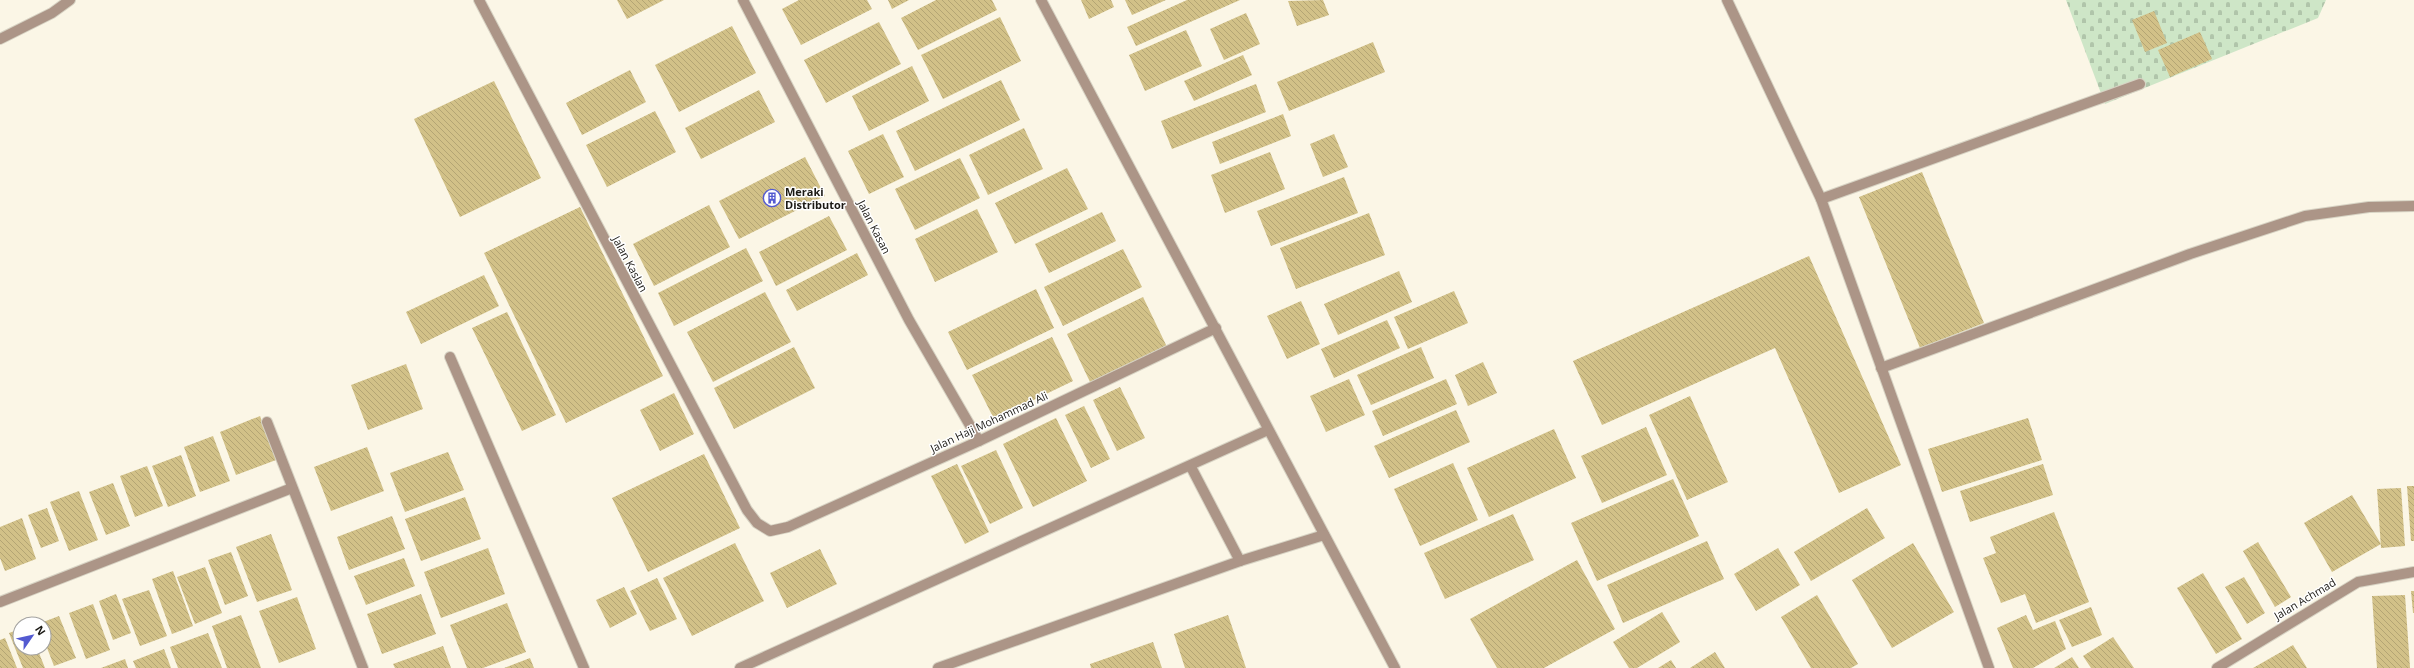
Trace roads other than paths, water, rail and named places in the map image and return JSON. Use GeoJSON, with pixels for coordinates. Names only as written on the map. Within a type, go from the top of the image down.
{"type":"FeatureCollection","features":[{"type":"Feature","properties":{"kind":"street"},"geometry":{"type":"LineString","coordinates":[[0,39],[52,13],[70,0]]}},
{"type":"Feature","properties":{"kind":"street","name":"Jalan Kaslan"},"geometry":{"type":"LineString","coordinates":[[479,0],[747,510],[757,523],[770,531]]}},
{"type":"Feature","properties":{"kind":"street","name":"Jalan Kasan"},"geometry":{"type":"LineString","coordinates":[[742,0],[909,320],[979,441]]}},
{"type":"Feature","properties":{"kind":"street"},"geometry":{"type":"LineString","coordinates":[[1041,0],[1395,668]]}},
{"type":"Feature","properties":{"kind":"street"},"geometry":{"type":"LineString","coordinates":[[1727,0],[1821,199],[1989,668]]}},
{"type":"Feature","properties":{"kind":"street"},"geometry":{"type":"LineString","coordinates":[[1821,199],[2140,84]]}},
{"type":"Feature","properties":{"kind":"street"},"geometry":{"type":"LineString","coordinates":[[1881,368],[2190,254],[2305,216],[2369,207],[2414,206]]}},
{"type":"Feature","properties":{"kind":"street","name":"Jalan Haji Mohammad Ali"},"geometry":{"type":"LineString","coordinates":[[770,531],[788,527],[979,441],[1216,328]]}},
{"type":"Feature","properties":{"kind":"street"},"geometry":{"type":"LineString","coordinates":[[450,357],[584,668]]}},
{"type":"Feature","properties":{"kind":"street"},"geometry":{"type":"LineString","coordinates":[[267,422],[362,668]]}},
{"type":"Feature","properties":{"kind":"street"},"geometry":{"type":"LineString","coordinates":[[740,668],[1191,467],[1268,430]]}},
{"type":"Feature","properties":{"kind":"street"},"geometry":{"type":"LineString","coordinates":[[1191,467],[1240,561]]}},
{"type":"Feature","properties":{"kind":"street"},"geometry":{"type":"LineString","coordinates":[[0,602],[292,488]]}},
{"type":"Feature","properties":{"kind":"street"},"geometry":{"type":"LineString","coordinates":[[938,668],[1240,561],[1324,535]]}},
{"type":"Feature","properties":{"kind":"street","name":"Jalan Achmad"},"geometry":{"type":"LineString","coordinates":[[2217,668],[2358,582],[2414,572]]}},
{"type":"Feature","properties":{"kind":"place","name":"Meraki Distributor"},"geometry":{"type":"Point","coordinates":[772,198]}}]}
